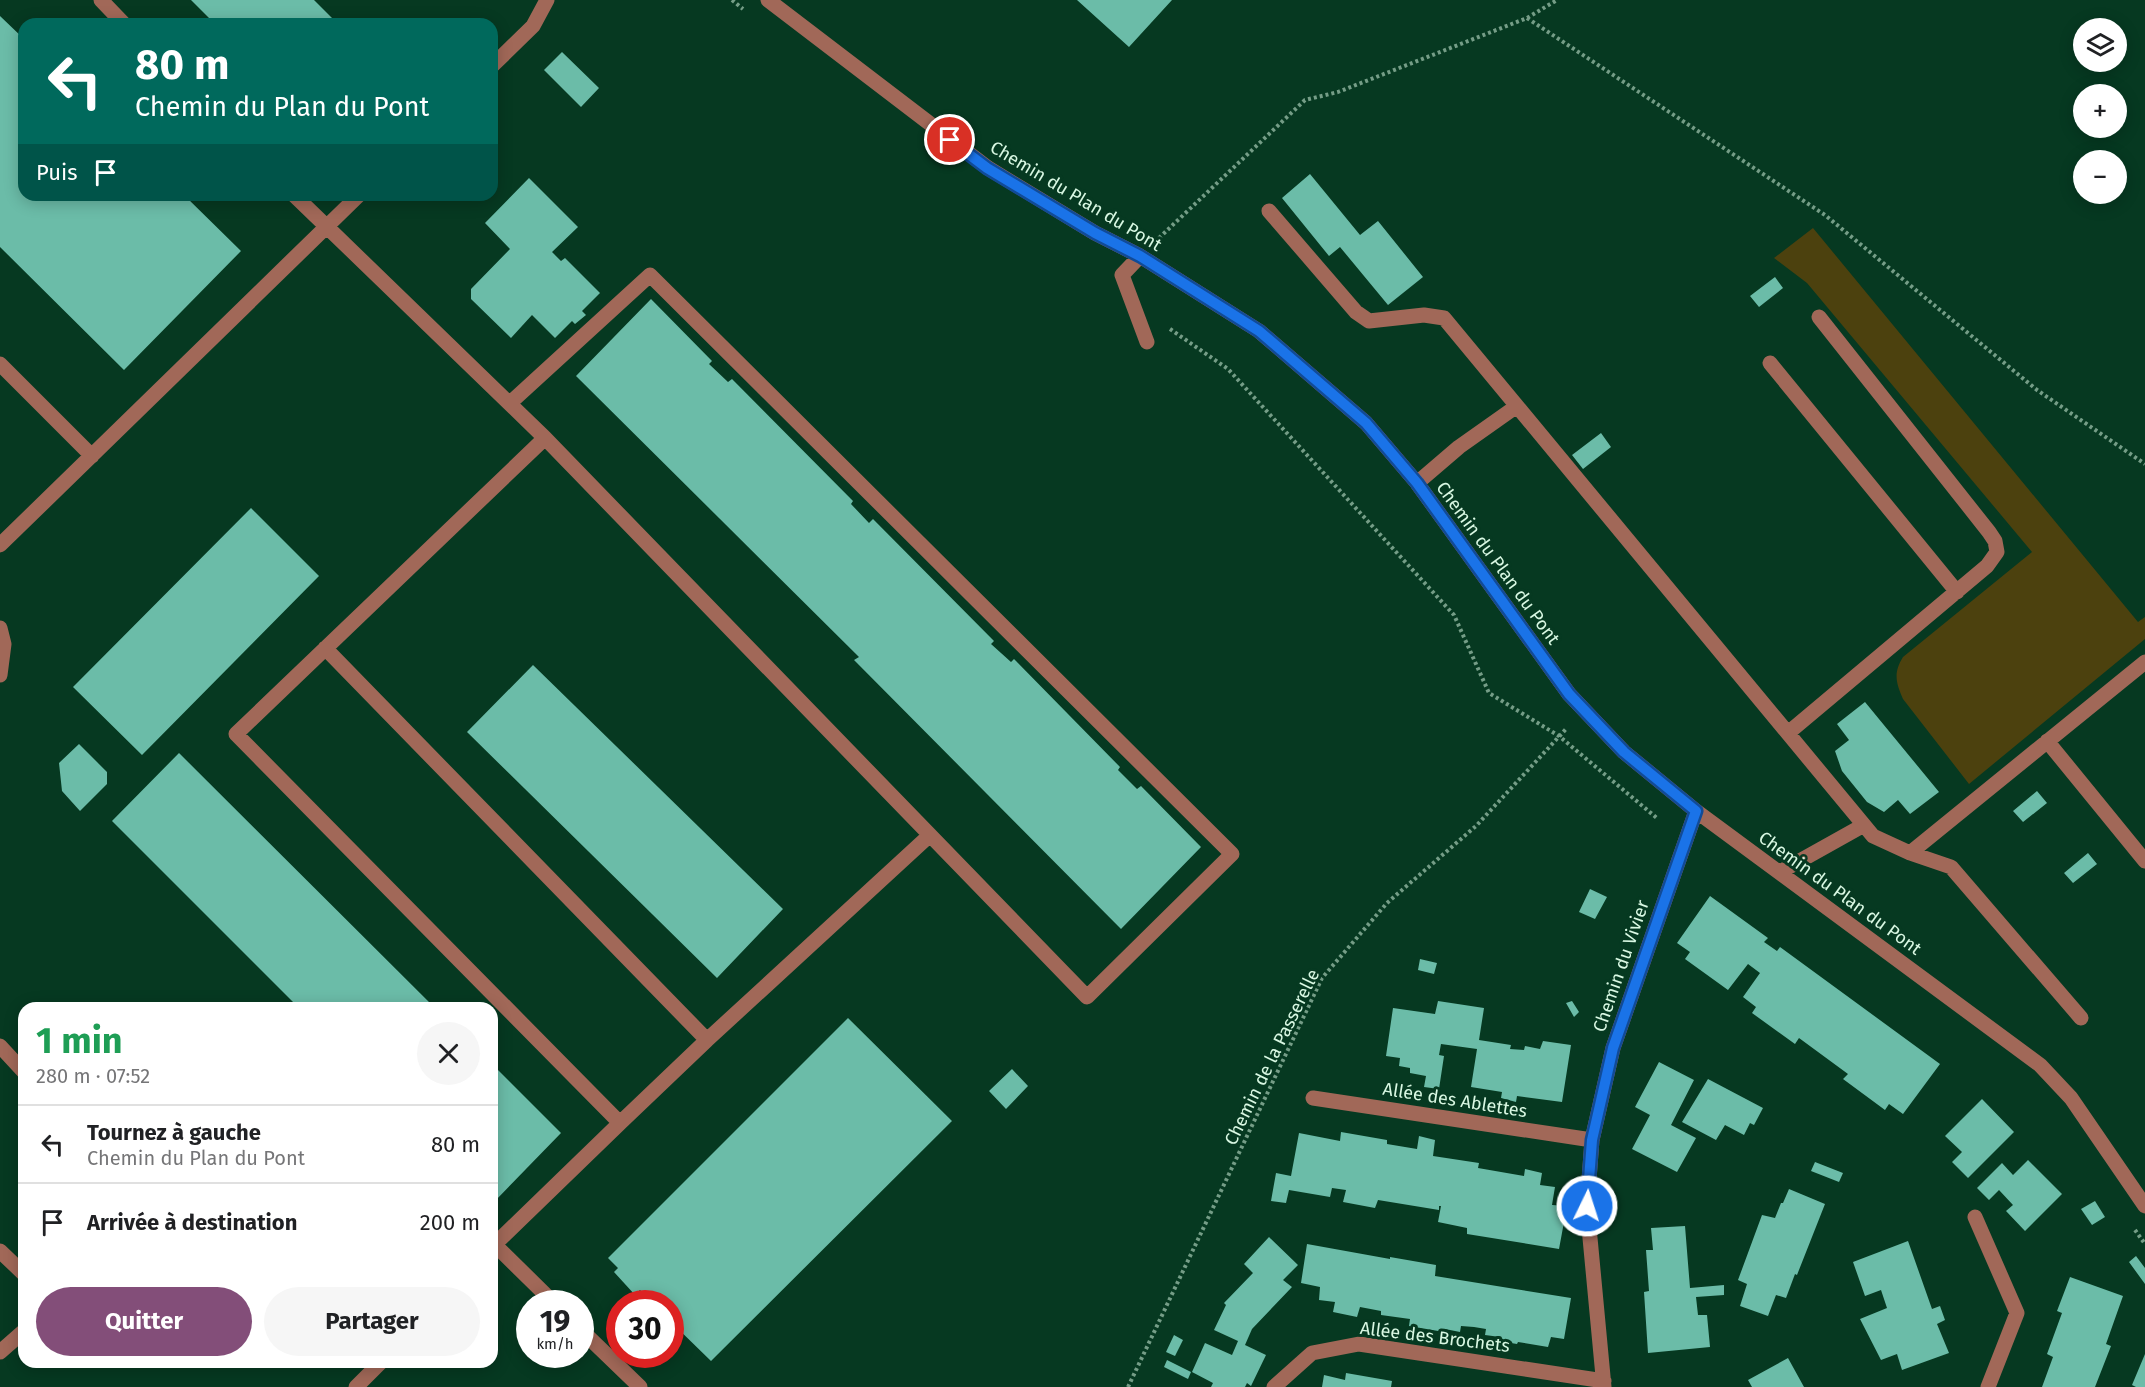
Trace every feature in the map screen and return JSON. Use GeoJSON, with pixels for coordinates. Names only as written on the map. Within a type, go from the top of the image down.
{"type":"FeatureCollection","features":[{"type":"Feature","properties":{"kind":"street"},"geometry":{"type":"LineString","coordinates":[[101,0],[118,18]]}},
{"type":"Feature","properties":{"kind":"street"},"geometry":{"type":"LineString","coordinates":[[498,60],[533,26],[547,0]]}},
{"type":"Feature","properties":{"kind":"street","name":"Chemin du Plan du Pont"},"geometry":{"type":"LineString","coordinates":[[768,0],[987,168],[1095,233],[1140,256],[1259,331],[1366,423],[1417,483],[1569,694],[1624,752],[1696,811],[2040,1065],[2071,1098],[2145,1206]]}},
{"type":"Feature","properties":{"kind":"street"},"geometry":{"type":"LineString","coordinates":[[300,201],[545,438],[1087,997],[1232,854],[650,275],[510,403]]}},
{"type":"Feature","properties":{"kind":"street"},"geometry":{"type":"LineString","coordinates":[[0,545],[353,201]]}},
{"type":"Feature","properties":{"kind":"street"},"geometry":{"type":"LineString","coordinates":[[1269,211],[1356,312],[1369,321],[1424,315],[1444,318],[1873,837],[1951,867],[2081,1018]]}},
{"type":"Feature","properties":{"kind":"street"},"geometry":{"type":"LineString","coordinates":[[1140,256],[1122,275],[1147,342]]}},
{"type":"Feature","properties":{"kind":"street"},"geometry":{"type":"LineString","coordinates":[[1788,733],[1957,592],[1987,566],[1997,552],[1995,541],[1819,317]]}},
{"type":"Feature","properties":{"kind":"street"},"geometry":{"type":"LineString","coordinates":[[1770,363],[1957,592]]}},
{"type":"Feature","properties":{"kind":"street"},"geometry":{"type":"LineString","coordinates":[[0,364],[92,456]]}},
{"type":"Feature","properties":{"kind":"street"},"geometry":{"type":"LineString","coordinates":[[1417,483],[1459,447],[1517,406]]}},
{"type":"Feature","properties":{"kind":"street"},"geometry":{"type":"LineString","coordinates":[[545,438],[236,734],[620,1123]]}},
{"type":"Feature","properties":{"kind":"street"},"geometry":{"type":"LineString","coordinates":[[0,628],[4,644],[0,675]]}},
{"type":"Feature","properties":{"kind":"street"},"geometry":{"type":"LineString","coordinates":[[325,648],[706,1040]]}},
{"type":"Feature","properties":{"kind":"street"},"geometry":{"type":"LineString","coordinates":[[1910,853],[2145,662]]}},
{"type":"Feature","properties":{"kind":"street"},"geometry":{"type":"LineString","coordinates":[[2048,741],[2145,861]]}},
{"type":"Feature","properties":{"kind":"street","name":"Chemin du Vivier"},"geometry":{"type":"LineString","coordinates":[[1604,1384],[1587,1206],[1592,1140],[1613,1048],[1696,811]]}},
{"type":"Feature","properties":{"kind":"street"},"geometry":{"type":"LineString","coordinates":[[1780,872],[1864,825]]}},
{"type":"Feature","properties":{"kind":"street"},"geometry":{"type":"LineString","coordinates":[[498,1241],[706,1040],[930,835]]}},
{"type":"Feature","properties":{"kind":"street"},"geometry":{"type":"LineString","coordinates":[[0,1046],[18,1065]]}},
{"type":"Feature","properties":{"kind":"street","name":"Allée des Ablettes"},"geometry":{"type":"LineString","coordinates":[[1313,1098],[1592,1140]]}},
{"type":"Feature","properties":{"kind":"street"},"geometry":{"type":"LineString","coordinates":[[1975,1217],[2017,1313],[1988,1387]]}},
{"type":"Feature","properties":{"kind":"street"},"geometry":{"type":"LineString","coordinates":[[0,1251],[18,1268]]}},
{"type":"Feature","properties":{"kind":"street"},"geometry":{"type":"LineString","coordinates":[[498,1251],[540,1290]]}},
{"type":"Feature","properties":{"kind":"street"},"geometry":{"type":"LineString","coordinates":[[0,1352],[18,1336]]}},
{"type":"Feature","properties":{"kind":"street"},"geometry":{"type":"LineString","coordinates":[[594,1343],[640,1387]]}},
{"type":"Feature","properties":{"kind":"street","name":"Allée des Brochets"},"geometry":{"type":"LineString","coordinates":[[1274,1387],[1312,1353],[1359,1344],[1604,1384]]}},
{"type":"Feature","properties":{"kind":"street"},"geometry":{"type":"LineString","coordinates":[[356,1387],[375,1368]]}},
{"type":"Feature","properties":{"kind":"path"},"geometry":{"type":"LineString","coordinates":[[1140,256],[1305,99],[1338,92],[1527,18],[1557,0]]}},
{"type":"Feature","properties":{"kind":"path"},"geometry":{"type":"LineString","coordinates":[[1527,18],[1825,215],[2037,390],[2145,464]]}},
{"type":"Feature","properties":{"kind":"path"},"geometry":{"type":"LineString","coordinates":[[1166,326],[1228,369],[1454,615],[1490,693],[1559,736],[1658,819]]}},
{"type":"Feature","properties":{"kind":"path","name":"Chemin de la Passerelle"},"geometry":{"type":"LineString","coordinates":[[1128,1387],[1322,978],[1388,903],[1476,826],[1559,736],[1586,712]]}},
{"type":"Feature","properties":{"kind":"path"},"geometry":{"type":"LineString","coordinates":[[2133,1228],[2145,1244]]}},
{"type":"Feature","properties":{"kind":"shaded area"},"geometry":{"type":"Polygon","coordinates":[[[1813,228],[2138,622],[2145,617],[2145,639],[1969,784],[1903,699],[1897,683],[1898,668],[1903,657],[2032,552],[1807,283],[1774,258],[1813,228]]]}},
{"type":"Feature","properties":{"kind":"building"},"geometry":{"type":"Polygon","coordinates":[[[191,0],[314,0],[332,18],[209,18],[191,0]]]}},
{"type":"Feature","properties":{"kind":"building"},"geometry":{"type":"Polygon","coordinates":[[[1077,0],[1172,0],[1129,47],[1077,0]]]}},
{"type":"Feature","properties":{"kind":"building"},"geometry":{"type":"Polygon","coordinates":[[[0,16],[18,33],[18,201],[190,201],[241,251],[124,370],[0,247],[0,16]]]}},
{"type":"Feature","properties":{"kind":"building"},"geometry":{"type":"Polygon","coordinates":[[[562,52],[599,88],[581,107],[544,70],[562,52]]]}},
{"type":"Feature","properties":{"kind":"building"},"geometry":{"type":"Polygon","coordinates":[[[1310,174],[1360,235],[1378,221],[1423,277],[1388,305],[1340,247],[1329,256],[1282,198],[1310,174]]]}},
{"type":"Feature","properties":{"kind":"building"},"geometry":{"type":"Polygon","coordinates":[[[529,178],[578,227],[552,252],[561,261],[565,258],[600,293],[582,311],[586,315],[575,324],[572,321],[555,338],[532,315],[511,338],[471,299],[471,289],[510,249],[485,223],[529,178]]]}},
{"type":"Feature","properties":{"kind":"building"},"geometry":{"type":"Polygon","coordinates":[[[1775,277],[1783,288],[1759,307],[1750,296],[1775,277]]]}},
{"type":"Feature","properties":{"kind":"building"},"geometry":{"type":"Polygon","coordinates":[[[651,299],[712,361],[709,364],[728,382],[732,379],[853,501],[851,504],[869,523],[873,519],[994,641],[991,644],[1011,662],[1014,659],[1120,767],[1118,770],[1137,789],[1141,786],[1201,847],[1121,929],[854,660],[859,657],[576,376],[651,299]]]}},
{"type":"Feature","properties":{"kind":"building"},"geometry":{"type":"Polygon","coordinates":[[[1601,433],[1611,447],[1583,469],[1572,455],[1601,433]]]}},
{"type":"Feature","properties":{"kind":"building"},"geometry":{"type":"Polygon","coordinates":[[[251,508],[319,576],[142,755],[73,687],[251,508]]]}},
{"type":"Feature","properties":{"kind":"building"},"geometry":{"type":"Polygon","coordinates":[[[533,665],[783,909],[717,978],[467,732],[533,665]]]}},
{"type":"Feature","properties":{"kind":"building"},"geometry":{"type":"Polygon","coordinates":[[[1865,702],[1939,792],[1910,814],[1898,800],[1884,812],[1867,802],[1842,771],[1835,751],[1849,740],[1837,724],[1865,702]]]}},
{"type":"Feature","properties":{"kind":"building"},"geometry":{"type":"Polygon","coordinates":[[[79,744],[107,772],[107,784],[80,811],[62,791],[59,763],[79,744]]]}},
{"type":"Feature","properties":{"kind":"building"},"geometry":{"type":"Polygon","coordinates":[[[179,753],[429,1002],[293,1002],[112,821],[179,753]]]}},
{"type":"Feature","properties":{"kind":"building"},"geometry":{"type":"Polygon","coordinates":[[[2037,791],[2047,803],[2023,822],[2013,811],[2037,791]]]}},
{"type":"Feature","properties":{"kind":"building"},"geometry":{"type":"Polygon","coordinates":[[[2088,853],[2097,864],[2073,883],[2064,873],[2088,853]]]}},
{"type":"Feature","properties":{"kind":"building"},"geometry":{"type":"Polygon","coordinates":[[[1590,889],[1607,897],[1595,919],[1579,912],[1590,889]]]}},
{"type":"Feature","properties":{"kind":"building"},"geometry":{"type":"Polygon","coordinates":[[[1710,896],[1768,938],[1764,942],[1777,951],[1780,947],[1940,1064],[1903,1114],[1889,1104],[1885,1110],[1843,1079],[1848,1074],[1799,1038],[1795,1044],[1752,1013],[1756,1007],[1743,997],[1760,973],[1748,964],[1728,990],[1685,959],[1690,952],[1677,943],[1710,896]]]}},
{"type":"Feature","properties":{"kind":"building"},"geometry":{"type":"Polygon","coordinates":[[[1420,959],[1437,963],[1434,974],[1418,970],[1420,959]]]}},
{"type":"Feature","properties":{"kind":"building"},"geometry":{"type":"Polygon","coordinates":[[[1438,1001],[1484,1008],[1479,1040],[1511,1045],[1510,1049],[1524,1050],[1525,1046],[1540,1049],[1543,1041],[1571,1045],[1562,1102],[1517,1096],[1516,1102],[1501,1098],[1502,1092],[1471,1087],[1477,1049],[1441,1044],[1439,1055],[1444,1056],[1439,1089],[1424,1087],[1426,1076],[1410,1073],[1410,1068],[1399,1066],[1400,1058],[1386,1056],[1393,1008],[1435,1014],[1438,1001]]]}},
{"type":"Feature","properties":{"kind":"building"},"geometry":{"type":"Polygon","coordinates":[[[1572,1001],[1579,1012],[1574,1017],[1566,1003],[1572,1001]]]}},
{"type":"Feature","properties":{"kind":"building"},"geometry":{"type":"Polygon","coordinates":[[[848,1018],[952,1121],[711,1361],[684,1335],[684,1290],[630,1290],[614,1272],[618,1268],[608,1258],[848,1018]]]}},
{"type":"Feature","properties":{"kind":"building"},"geometry":{"type":"Polygon","coordinates":[[[1659,1062],[1694,1080],[1671,1125],[1696,1138],[1677,1172],[1632,1149],[1650,1115],[1635,1107],[1659,1062]]]}},
{"type":"Feature","properties":{"kind":"building"},"geometry":{"type":"Polygon","coordinates":[[[1012,1069],[1028,1086],[1006,1109],[989,1091],[1012,1069]]]}},
{"type":"Feature","properties":{"kind":"building"},"geometry":{"type":"Polygon","coordinates":[[[498,1070],[561,1133],[498,1198],[498,1070]]]}},
{"type":"Feature","properties":{"kind":"building"},"geometry":{"type":"Polygon","coordinates":[[[1708,1079],[1763,1108],[1754,1125],[1750,1123],[1744,1135],[1725,1125],[1716,1140],[1682,1122],[1708,1079]]]}},
{"type":"Feature","properties":{"kind":"building"},"geometry":{"type":"Polygon","coordinates":[[[1982,1099],[2014,1132],[1968,1178],[1952,1162],[1962,1152],[1945,1136],[1982,1099]]]}},
{"type":"Feature","properties":{"kind":"building"},"geometry":{"type":"Polygon","coordinates":[[[1341,1132],[1387,1140],[1387,1144],[1417,1149],[1419,1136],[1435,1140],[1433,1156],[1479,1163],[1478,1168],[1524,1176],[1525,1169],[1542,1173],[1540,1185],[1555,1187],[1552,1205],[1567,1206],[1559,1249],[1467,1234],[1467,1228],[1438,1222],[1441,1206],[1439,1210],[1378,1200],[1375,1208],[1343,1202],[1346,1190],[1332,1188],[1330,1197],[1289,1190],[1286,1203],[1271,1201],[1276,1173],[1291,1176],[1299,1133],[1340,1141],[1341,1132]]]}},
{"type":"Feature","properties":{"kind":"building"},"geometry":{"type":"Polygon","coordinates":[[[2028,1160],[2062,1194],[2025,1231],[2006,1211],[2013,1205],[1999,1190],[1989,1200],[1977,1188],[2002,1163],[2013,1175],[2028,1160]]]}},
{"type":"Feature","properties":{"kind":"building"},"geometry":{"type":"Polygon","coordinates":[[[1815,1162],[1843,1173],[1839,1182],[1811,1171],[1815,1162]]]}},
{"type":"Feature","properties":{"kind":"building"},"geometry":{"type":"Polygon","coordinates":[[[1789,1189],[1825,1204],[1786,1298],[1776,1295],[1768,1316],[1740,1306],[1747,1284],[1738,1280],[1762,1215],[1775,1218],[1789,1189]]]}},
{"type":"Feature","properties":{"kind":"building"},"geometry":{"type":"Polygon","coordinates":[[[2095,1201],[2105,1217],[2092,1225],[2081,1209],[2095,1201]]]}},
{"type":"Feature","properties":{"kind":"building"},"geometry":{"type":"Polygon","coordinates":[[[1685,1226],[1690,1288],[1724,1285],[1724,1295],[1696,1297],[1698,1315],[1707,1315],[1710,1347],[1648,1353],[1644,1292],[1649,1291],[1646,1250],[1653,1250],[1651,1228],[1685,1226]]]}},
{"type":"Feature","properties":{"kind":"building"},"geometry":{"type":"Polygon","coordinates":[[[1269,1237],[1298,1265],[1283,1280],[1292,1287],[1252,1329],[1245,1345],[1266,1355],[1251,1386],[1247,1383],[1245,1387],[1211,1387],[1213,1383],[1192,1372],[1205,1343],[1232,1355],[1238,1341],[1214,1330],[1226,1305],[1224,1303],[1253,1273],[1244,1264],[1269,1237]]]}},
{"type":"Feature","properties":{"kind":"building"},"geometry":{"type":"Polygon","coordinates":[[[1908,1241],[1932,1309],[1940,1306],[1945,1320],[1937,1324],[1949,1353],[1902,1370],[1897,1354],[1881,1360],[1860,1319],[1887,1308],[1881,1290],[1865,1296],[1853,1262],[1908,1241]]]}},
{"type":"Feature","properties":{"kind":"building"},"geometry":{"type":"Polygon","coordinates":[[[1307,1244],[1436,1265],[1435,1276],[1571,1298],[1564,1339],[1551,1337],[1548,1347],[1518,1342],[1517,1344],[1499,1341],[1500,1337],[1485,1335],[1486,1329],[1461,1326],[1460,1332],[1445,1329],[1444,1332],[1409,1326],[1410,1319],[1381,1315],[1381,1311],[1360,1307],[1357,1317],[1333,1312],[1335,1302],[1319,1300],[1320,1287],[1301,1283],[1307,1244]]]}},
{"type":"Feature","properties":{"kind":"building"},"geometry":{"type":"Polygon","coordinates":[[[2136,1256],[2145,1268],[2145,1284],[2129,1262],[2136,1256]]]}},
{"type":"Feature","properties":{"kind":"building"},"geometry":{"type":"Polygon","coordinates":[[[2070,1277],[2123,1296],[2106,1344],[2111,1346],[2095,1387],[2042,1387],[2053,1357],[2047,1354],[2062,1313],[2057,1311],[2070,1277]]]}},
{"type":"Feature","properties":{"kind":"building"},"geometry":{"type":"Polygon","coordinates":[[[1174,1335],[1183,1340],[1175,1356],[1166,1352],[1174,1335]]]}},
{"type":"Feature","properties":{"kind":"building"},"geometry":{"type":"Polygon","coordinates":[[[2145,1354],[2145,1387],[2136,1387],[2132,1385],[2145,1354]]]}},
{"type":"Feature","properties":{"kind":"building"},"geometry":{"type":"Polygon","coordinates":[[[1788,1358],[1804,1387],[1752,1387],[1748,1380],[1788,1358]]]}},
{"type":"Feature","properties":{"kind":"building"},"geometry":{"type":"Polygon","coordinates":[[[1167,1360],[1191,1372],[1188,1379],[1164,1367],[1167,1360]]]}},
{"type":"Feature","properties":{"kind":"building"},"geometry":{"type":"Polygon","coordinates":[[[1346,1373],[1392,1381],[1391,1387],[1322,1387],[1324,1375],[1345,1380],[1346,1373]]]}},
{"type":"Feature","properties":{"kind":"route"},"geometry":{"type":"LineString","coordinates":[[950,140],[987,168],[1095,233],[1140,256],[1259,331],[1366,423],[1417,483],[1569,694],[1624,752],[1696,811],[1613,1048],[1592,1140],[1587,1206]]}}]}
